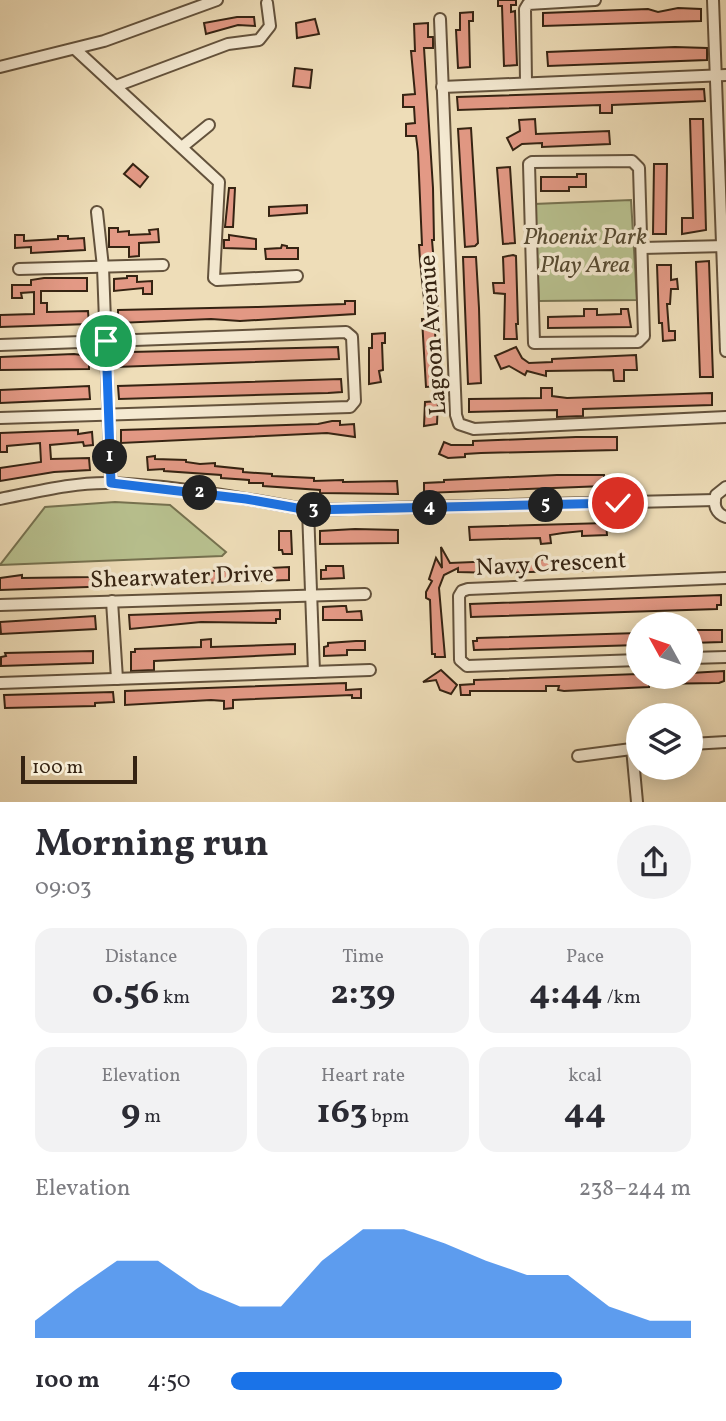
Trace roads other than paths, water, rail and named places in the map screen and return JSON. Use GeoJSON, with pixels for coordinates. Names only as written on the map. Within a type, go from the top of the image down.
{"type":"FeatureCollection","features":[{"type":"Feature","properties":{"kind":"street"},"geometry":{"type":"LineString","coordinates":[[0,66],[75,49],[217,0]]}},
{"type":"Feature","properties":{"kind":"street"},"geometry":{"type":"LineString","coordinates":[[526,82],[525,9],[528,4],[595,0]]}},
{"type":"Feature","properties":{"kind":"street"},"geometry":{"type":"LineString","coordinates":[[713,0],[721,75],[726,351]]}},
{"type":"Feature","properties":{"kind":"street"},"geometry":{"type":"LineString","coordinates":[[116,86],[228,44],[260,40],[270,26],[267,3]]}},
{"type":"Feature","properties":{"kind":"street","name":"Lagoon Avenue"},"geometry":{"type":"LineString","coordinates":[[440,19],[456,415],[459,424],[474,429],[726,417]]}},
{"type":"Feature","properties":{"kind":"street"},"geometry":{"type":"LineString","coordinates":[[75,49],[219,182],[215,279],[297,276]]}},
{"type":"Feature","properties":{"kind":"street"},"geometry":{"type":"LineString","coordinates":[[442,87],[721,75]]}},
{"type":"Feature","properties":{"kind":"street"},"geometry":{"type":"LineString","coordinates":[[182,147],[209,125]]}},
{"type":"Feature","properties":{"kind":"street"},"geometry":{"type":"LineString","coordinates":[[636,163],[639,168],[642,248],[642,340],[613,343],[534,343],[529,164],[636,163]]}},
{"type":"Feature","properties":{"kind":"street"},"geometry":{"type":"LineString","coordinates":[[97,212],[103,267],[111,483]]}},
{"type":"Feature","properties":{"kind":"street"},"geometry":{"type":"LineString","coordinates":[[642,248],[725,246]]}},
{"type":"Feature","properties":{"kind":"street"},"geometry":{"type":"LineString","coordinates":[[19,269],[163,265]]}},
{"type":"Feature","properties":{"kind":"street"},"geometry":{"type":"LineString","coordinates":[[0,345],[346,332],[352,337],[355,401],[350,407],[0,418]]}},
{"type":"Feature","properties":{"kind":"street"},"geometry":{"type":"LineString","coordinates":[[0,499],[76,485],[111,483],[246,499],[308,510],[715,500]]}},
{"type":"Feature","properties":{"kind":"street"},"geometry":{"type":"LineString","coordinates":[[726,487],[719,491],[715,500],[716,510],[726,517]]}},
{"type":"Feature","properties":{"kind":"street"},"geometry":{"type":"LineString","coordinates":[[308,510],[314,672]]}},
{"type":"Feature","properties":{"kind":"street","name":"Navy Crescent"},"geometry":{"type":"LineString","coordinates":[[626,660],[467,666],[460,660],[459,596],[462,591],[468,589],[726,578]]}},
{"type":"Feature","properties":{"kind":"street","name":"Shearwater Drive"},"geometry":{"type":"LineString","coordinates":[[0,605],[365,594]]}},
{"type":"Feature","properties":{"kind":"street"},"geometry":{"type":"LineString","coordinates":[[112,601],[117,679]]}},
{"type":"Feature","properties":{"kind":"street"},"geometry":{"type":"LineString","coordinates":[[704,658],[726,657]]}},
{"type":"Feature","properties":{"kind":"street"},"geometry":{"type":"LineString","coordinates":[[0,683],[370,670]]}},
{"type":"Feature","properties":{"kind":"street"},"geometry":{"type":"LineString","coordinates":[[703,743],[726,742]]}},
{"type":"Feature","properties":{"kind":"street"},"geometry":{"type":"LineString","coordinates":[[578,756],[626,749]]}},
{"type":"Feature","properties":{"kind":"street"},"geometry":{"type":"LineString","coordinates":[[636,780],[636,802]]}},
{"type":"Feature","properties":{"kind":"park label","name":"Phoenix Park Play Area"},"geometry":{"type":"Point","coordinates":[585,252]}}]}
